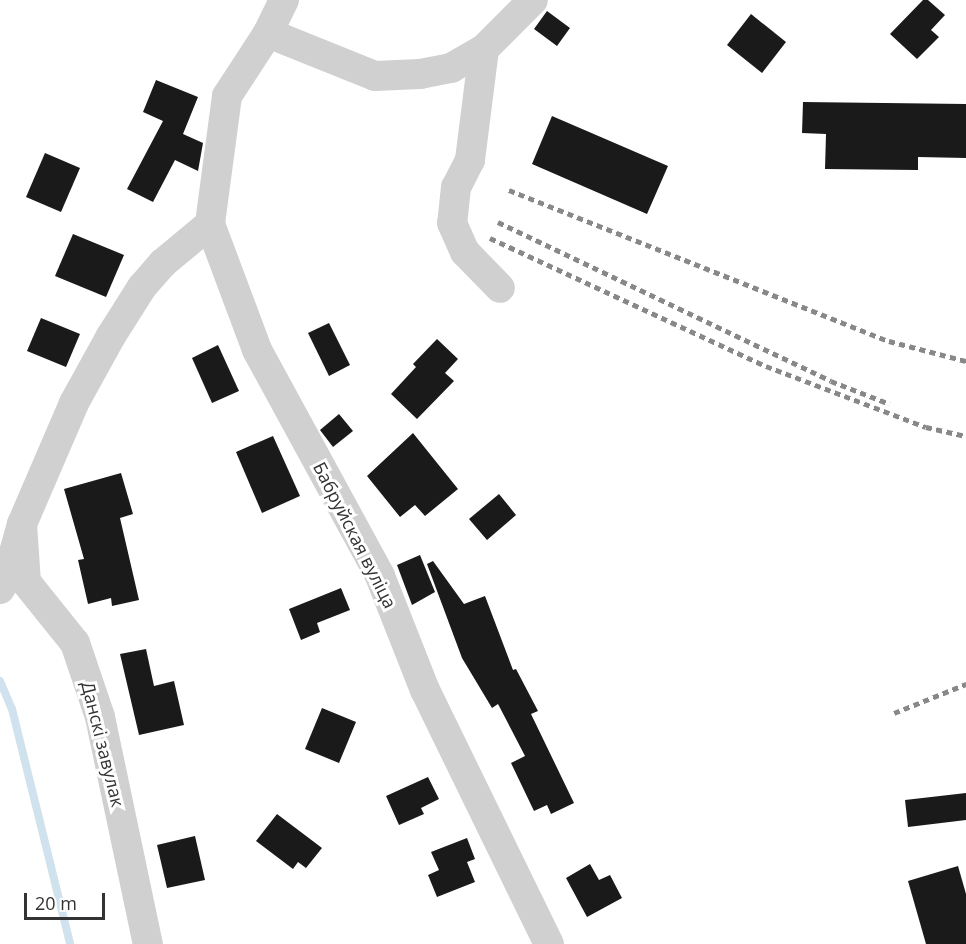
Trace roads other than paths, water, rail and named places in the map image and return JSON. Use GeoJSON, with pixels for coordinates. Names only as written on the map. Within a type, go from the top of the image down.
{"type":"FeatureCollection","features":[{"type":"Feature","properties":{"kind":"street","name":"Бабруйская вуліца"},"geometry":{"type":"LineString","coordinates":[[284,0],[268,33],[227,96],[210,224],[257,350],[380,576],[425,690],[549,944]]}},
{"type":"Feature","properties":{"kind":"street"},"geometry":{"type":"LineString","coordinates":[[268,33],[375,76],[420,74],[451,68],[484,49],[533,0]]}},
{"type":"Feature","properties":{"kind":"street"},"geometry":{"type":"LineString","coordinates":[[484,49],[470,160],[456,187],[452,223],[465,252],[500,288]]}},
{"type":"Feature","properties":{"kind":"street"},"geometry":{"type":"LineString","coordinates":[[0,589],[7,577],[11,517],[111,336],[142,287],[156,271],[210,224]]}},
{"type":"Feature","properties":{"kind":"street","name":"Данскі завулак"},"geometry":{"type":"LineString","coordinates":[[11,517],[26,582],[75,643],[100,717],[142,942]]}},
{"type":"Feature","properties":{"kind":"waterway"},"geometry":{"type":"LineString","coordinates":[[0,681],[12,709],[70,944]]}},
{"type":"Feature","properties":{"kind":"railway"},"geometry":{"type":"LineString","coordinates":[[509,190],[889,341],[966,361]]}},
{"type":"Feature","properties":{"kind":"railway"},"geometry":{"type":"LineString","coordinates":[[498,222],[831,381],[890,404]]}},
{"type":"Feature","properties":{"kind":"railway"},"geometry":{"type":"LineString","coordinates":[[490,238],[766,366],[926,427],[966,436]]}},
{"type":"Feature","properties":{"kind":"railway"},"geometry":{"type":"LineString","coordinates":[[894,713],[966,684]]}}]}
